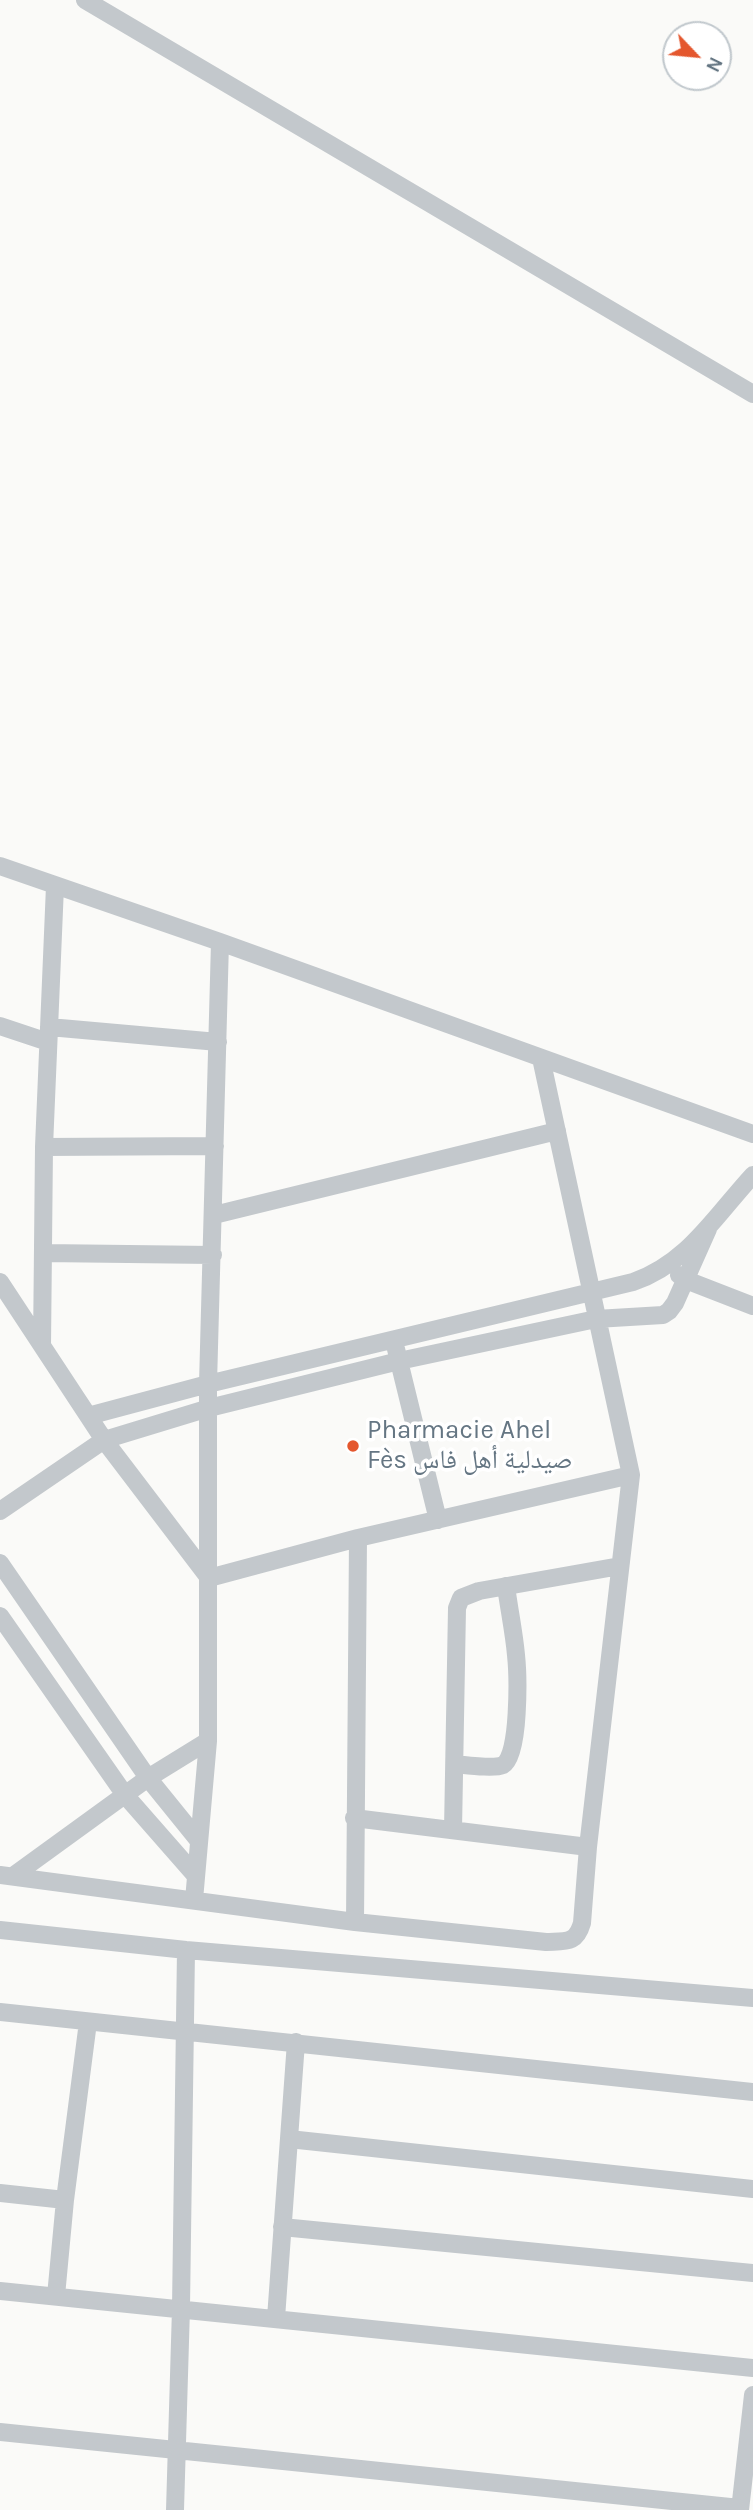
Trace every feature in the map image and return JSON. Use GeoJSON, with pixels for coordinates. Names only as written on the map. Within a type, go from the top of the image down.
{"type":"FeatureCollection","features":[{"type":"Feature","properties":{"kind":"street"},"geometry":{"type":"LineString","coordinates":[[85,0],[753,394]]}},
{"type":"Feature","properties":{"kind":"street"},"geometry":{"type":"LineString","coordinates":[[0,866],[753,1134]]}},
{"type":"Feature","properties":{"kind":"street"},"geometry":{"type":"LineString","coordinates":[[42,1346],[44,1147],[55,886]]}},
{"type":"Feature","properties":{"kind":"street"},"geometry":{"type":"LineString","coordinates":[[194,1900],[208,1741],[208,1384],[220,943]]}},
{"type":"Feature","properties":{"kind":"street"},"geometry":{"type":"LineString","coordinates":[[0,1026],[48,1035],[218,1042]]}},
{"type":"Feature","properties":{"kind":"street"},"geometry":{"type":"LineString","coordinates":[[6,1876],[355,1922],[547,1942],[572,1940],[579,1934],[631,1475],[541,1058]]}},
{"type":"Feature","properties":{"kind":"street"},"geometry":{"type":"LineString","coordinates":[[214,1215],[557,1131]]}},
{"type":"Feature","properties":{"kind":"street"},"geometry":{"type":"LineString","coordinates":[[44,1147],[215,1146]]}},
{"type":"Feature","properties":{"kind":"street"},"geometry":{"type":"LineString","coordinates":[[88,1416],[208,1384],[633,1282],[668,1266],[708,1229],[753,1175]]}},
{"type":"Feature","properties":{"kind":"street"},"geometry":{"type":"LineString","coordinates":[[0,1511],[104,1440],[209,1408],[399,1361],[596,1319],[663,1315],[672,1308],[708,1229]]}},
{"type":"Feature","properties":{"kind":"street"},"geometry":{"type":"LineString","coordinates":[[43,1253],[213,1255]]}},
{"type":"Feature","properties":{"kind":"street"},"geometry":{"type":"LineString","coordinates":[[668,1266],[686,1280],[753,1306]]}},
{"type":"Feature","properties":{"kind":"street"},"geometry":{"type":"LineString","coordinates":[[3,1294],[42,1346],[104,1440],[209,1578]]}},
{"type":"Feature","properties":{"kind":"street"},"geometry":{"type":"LineString","coordinates":[[394,1339],[438,1520]]}},
{"type":"Feature","properties":{"kind":"street"},"geometry":{"type":"LineString","coordinates":[[209,1578],[358,1538],[631,1475]]}},
{"type":"Feature","properties":{"kind":"street"},"geometry":{"type":"LineString","coordinates":[[355,1922],[358,1538]]}},
{"type":"Feature","properties":{"kind":"street"},"geometry":{"type":"LineString","coordinates":[[0,1563],[148,1778],[199,1841]]}},
{"type":"Feature","properties":{"kind":"street"},"geometry":{"type":"LineString","coordinates":[[453,1830],[458,1602],[463,1595],[620,1566]]}},
{"type":"Feature","properties":{"kind":"street"},"geometry":{"type":"LineString","coordinates":[[455,1764],[499,1766],[506,1762],[511,1754],[517,1672],[506,1586]]}},
{"type":"Feature","properties":{"kind":"street"},"geometry":{"type":"LineString","coordinates":[[0,1616],[125,1795],[196,1876]]}},
{"type":"Feature","properties":{"kind":"street"},"geometry":{"type":"LineString","coordinates":[[6,1876],[148,1778],[208,1741]]}},
{"type":"Feature","properties":{"kind":"street"},"geometry":{"type":"LineString","coordinates":[[354,1818],[588,1847]]}},
{"type":"Feature","properties":{"kind":"street"},"geometry":{"type":"LineString","coordinates":[[0,1930],[186,1950],[753,1998]]}},
{"type":"Feature","properties":{"kind":"street"},"geometry":{"type":"LineString","coordinates":[[175,2510],[186,1950]]}},
{"type":"Feature","properties":{"kind":"street"},"geometry":{"type":"LineString","coordinates":[[0,2012],[753,2092]]}},
{"type":"Feature","properties":{"kind":"street"},"geometry":{"type":"LineString","coordinates":[[56,2296],[65,2200],[88,2022]]}},
{"type":"Feature","properties":{"kind":"street"},"geometry":{"type":"LineString","coordinates":[[276,2318],[296,2042]]}},
{"type":"Feature","properties":{"kind":"street"},"geometry":{"type":"LineString","coordinates":[[289,2139],[753,2189]]}},
{"type":"Feature","properties":{"kind":"street"},"geometry":{"type":"LineString","coordinates":[[0,2193],[65,2200]]}},
{"type":"Feature","properties":{"kind":"street"},"geometry":{"type":"LineString","coordinates":[[282,2227],[753,2273]]}},
{"type":"Feature","properties":{"kind":"street"},"geometry":{"type":"LineString","coordinates":[[0,2291],[753,2368]]}},
{"type":"Feature","properties":{"kind":"street"},"geometry":{"type":"LineString","coordinates":[[0,2432],[740,2509],[753,2395]]}},
{"type":"Feature","properties":{"kind":"place","name":"Pharmacie Ahel Fès صيدلية أهل فاس"},"geometry":{"type":"Point","coordinates":[353,1446]}}]}
